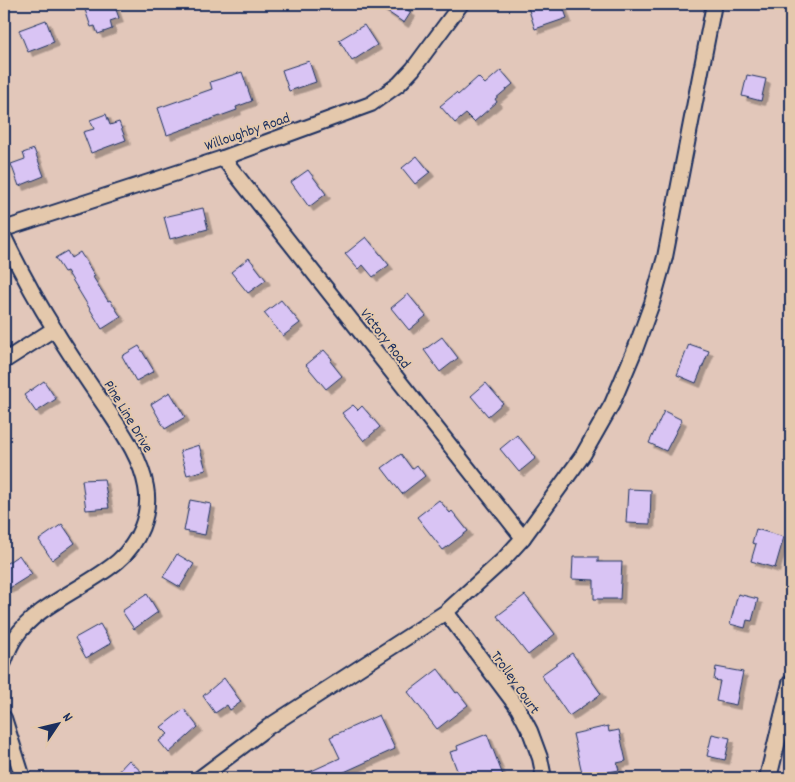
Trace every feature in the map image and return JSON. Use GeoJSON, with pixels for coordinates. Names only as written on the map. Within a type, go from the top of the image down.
{"type":"FeatureCollection","features":[{"type":"Feature","properties":{"kind":"street","name":"Willoughby Road"},"geometry":{"type":"LineString","coordinates":[[4,230],[222,158],[371,104],[385,96],[413,69],[462,4]]}},
{"type":"Feature","properties":{"kind":"street"},"geometry":{"type":"LineString","coordinates":[[200,778],[268,727],[446,612],[503,560],[523,538],[583,455],[612,404],[652,303],[665,258],[714,4]]}},
{"type":"Feature","properties":{"kind":"street","name":"Victory Road"},"geometry":{"type":"LineString","coordinates":[[222,158],[523,538]]}},
{"type":"Feature","properties":{"kind":"street","name":"Pine Line Drive"},"geometry":{"type":"LineString","coordinates":[[4,237],[19,268],[54,329],[125,436],[143,472],[147,511],[137,537],[119,560],[26,624],[15,637],[4,662]]}},
{"type":"Feature","properties":{"kind":"street"},"geometry":{"type":"LineString","coordinates":[[4,361],[54,329]]}},
{"type":"Feature","properties":{"kind":"street","name":"Trolley Court"},"geometry":{"type":"LineString","coordinates":[[446,612],[518,708],[530,731],[540,758],[544,778]]}},
{"type":"Feature","properties":{"kind":"street"},"geometry":{"type":"LineString","coordinates":[[768,778],[791,683]]}},
{"type":"Feature","properties":{"kind":"street"},"geometry":{"type":"LineString","coordinates":[[4,718],[23,778]]}},
{"type":"Feature","properties":{"kind":"building"},"geometry":{"type":"Polygon","coordinates":[[[83,4],[114,4],[119,18],[110,21],[112,29],[98,34],[95,26],[91,27],[83,4]]]}},
{"type":"Feature","properties":{"kind":"building"},"geometry":{"type":"Polygon","coordinates":[[[376,4],[411,4],[407,10],[411,12],[404,23],[376,4]]]}},
{"type":"Feature","properties":{"kind":"building"},"geometry":{"type":"Polygon","coordinates":[[[527,4],[562,4],[567,18],[535,29],[527,4]]]}},
{"type":"Feature","properties":{"kind":"building"},"geometry":{"type":"Polygon","coordinates":[[[46,20],[54,42],[28,52],[19,30],[46,20]]]}},
{"type":"Feature","properties":{"kind":"building"},"geometry":{"type":"Polygon","coordinates":[[[364,25],[377,45],[352,61],[339,40],[364,25]]]}},
{"type":"Feature","properties":{"kind":"building"},"geometry":{"type":"Polygon","coordinates":[[[309,61],[316,82],[289,91],[282,70],[309,61]]]}},
{"type":"Feature","properties":{"kind":"building"},"geometry":{"type":"Polygon","coordinates":[[[501,70],[513,84],[495,99],[497,102],[474,122],[466,114],[455,123],[440,106],[456,93],[458,95],[478,77],[485,84],[501,70]]]}},
{"type":"Feature","properties":{"kind":"building"},"geometry":{"type":"Polygon","coordinates":[[[242,72],[252,101],[236,107],[237,110],[167,135],[158,108],[212,89],[210,82],[242,72]]]}},
{"type":"Feature","properties":{"kind":"building"},"geometry":{"type":"Polygon","coordinates":[[[747,75],[766,79],[761,101],[742,96],[747,75]]]}},
{"type":"Feature","properties":{"kind":"building"},"geometry":{"type":"Polygon","coordinates":[[[106,114],[110,125],[119,122],[126,140],[91,153],[83,132],[94,129],[90,120],[106,114]]]}},
{"type":"Feature","properties":{"kind":"building"},"geometry":{"type":"Polygon","coordinates":[[[34,149],[44,176],[19,186],[11,164],[25,159],[23,153],[34,149]]]}},
{"type":"Feature","properties":{"kind":"building"},"geometry":{"type":"Polygon","coordinates":[[[417,156],[430,172],[415,184],[402,168],[417,156]]]}},
{"type":"Feature","properties":{"kind":"building"},"geometry":{"type":"Polygon","coordinates":[[[308,170],[326,194],[309,207],[291,182],[308,170]]]}},
{"type":"Feature","properties":{"kind":"building"},"geometry":{"type":"Polygon","coordinates":[[[203,208],[208,229],[170,239],[164,217],[203,208]]]}},
{"type":"Feature","properties":{"kind":"building"},"geometry":{"type":"Polygon","coordinates":[[[366,237],[389,265],[373,277],[363,265],[358,269],[345,254],[366,237]]]}},
{"type":"Feature","properties":{"kind":"building"},"geometry":{"type":"Polygon","coordinates":[[[67,251],[71,258],[80,252],[108,301],[110,300],[121,317],[102,329],[67,271],[64,272],[55,258],[67,251]]]}},
{"type":"Feature","properties":{"kind":"building"},"geometry":{"type":"Polygon","coordinates":[[[249,258],[266,280],[248,293],[231,272],[249,258]]]}},
{"type":"Feature","properties":{"kind":"building"},"geometry":{"type":"Polygon","coordinates":[[[408,294],[426,316],[409,330],[391,308],[408,294]]]}},
{"type":"Feature","properties":{"kind":"building"},"geometry":{"type":"Polygon","coordinates":[[[281,300],[300,323],[283,336],[264,313],[281,300]]]}},
{"type":"Feature","properties":{"kind":"building"},"geometry":{"type":"Polygon","coordinates":[[[442,337],[458,358],[440,372],[424,350],[442,337]]]}},
{"type":"Feature","properties":{"kind":"building"},"geometry":{"type":"Polygon","coordinates":[[[689,344],[709,351],[696,383],[677,375],[689,344]]]}},
{"type":"Feature","properties":{"kind":"building"},"geometry":{"type":"Polygon","coordinates":[[[139,346],[154,371],[136,381],[122,356],[139,346]]]}},
{"type":"Feature","properties":{"kind":"building"},"geometry":{"type":"Polygon","coordinates":[[[324,350],[342,376],[326,389],[306,365],[324,350]]]}},
{"type":"Feature","properties":{"kind":"building"},"geometry":{"type":"Polygon","coordinates":[[[44,381],[56,399],[36,412],[24,395],[44,381]]]}},
{"type":"Feature","properties":{"kind":"building"},"geometry":{"type":"Polygon","coordinates":[[[486,383],[503,403],[488,416],[471,396],[486,383]]]}},
{"type":"Feature","properties":{"kind":"building"},"geometry":{"type":"Polygon","coordinates":[[[170,392],[185,417],[165,429],[151,404],[170,392]]]}},
{"type":"Feature","properties":{"kind":"building"},"geometry":{"type":"Polygon","coordinates":[[[353,405],[358,410],[362,406],[380,427],[364,441],[342,413],[353,405]]]}},
{"type":"Feature","properties":{"kind":"building"},"geometry":{"type":"Polygon","coordinates":[[[664,411],[682,420],[666,451],[649,443],[664,411]]]}},
{"type":"Feature","properties":{"kind":"building"},"geometry":{"type":"Polygon","coordinates":[[[517,435],[536,458],[519,472],[500,449],[517,435]]]}},
{"type":"Feature","properties":{"kind":"building"},"geometry":{"type":"Polygon","coordinates":[[[199,445],[206,470],[187,475],[180,451],[199,445]]]}},
{"type":"Feature","properties":{"kind":"building"},"geometry":{"type":"Polygon","coordinates":[[[401,454],[412,469],[417,465],[425,476],[402,494],[382,468],[401,454]]]}},
{"type":"Feature","properties":{"kind":"building"},"geometry":{"type":"Polygon","coordinates":[[[104,479],[109,508],[86,510],[82,480],[104,479]]]}},
{"type":"Feature","properties":{"kind":"building"},"geometry":{"type":"Polygon","coordinates":[[[628,489],[651,490],[650,524],[626,523],[628,489]]]}},
{"type":"Feature","properties":{"kind":"building"},"geometry":{"type":"Polygon","coordinates":[[[190,500],[211,504],[205,535],[184,531],[190,500]]]}},
{"type":"Feature","properties":{"kind":"building"},"geometry":{"type":"Polygon","coordinates":[[[439,500],[450,513],[452,511],[468,531],[443,550],[417,517],[439,500]]]}},
{"type":"Feature","properties":{"kind":"building"},"geometry":{"type":"Polygon","coordinates":[[[62,524],[75,543],[52,560],[39,540],[62,524]]]}},
{"type":"Feature","properties":{"kind":"building"},"geometry":{"type":"Polygon","coordinates":[[[756,529],[784,537],[775,568],[751,561],[756,544],[752,543],[756,529]]]}},
{"type":"Feature","properties":{"kind":"building"},"geometry":{"type":"Polygon","coordinates":[[[177,554],[194,564],[180,587],[163,577],[177,554]]]}},
{"type":"Feature","properties":{"kind":"building"},"geometry":{"type":"Polygon","coordinates":[[[19,555],[32,574],[8,589],[4,581],[4,565],[19,555]]]}},
{"type":"Feature","properties":{"kind":"building"},"geometry":{"type":"Polygon","coordinates":[[[573,557],[598,557],[598,562],[622,562],[620,599],[594,599],[594,580],[572,579],[573,557]]]}},
{"type":"Feature","properties":{"kind":"building"},"geometry":{"type":"Polygon","coordinates":[[[147,594],[158,612],[134,629],[122,611],[147,594]]]}},
{"type":"Feature","properties":{"kind":"building"},"geometry":{"type":"Polygon","coordinates":[[[738,594],[758,599],[752,621],[747,620],[745,628],[730,624],[738,594]]]}},
{"type":"Feature","properties":{"kind":"building"},"geometry":{"type":"Polygon","coordinates":[[[525,595],[555,634],[528,655],[497,616],[525,595]]]}},
{"type":"Feature","properties":{"kind":"building"},"geometry":{"type":"Polygon","coordinates":[[[100,624],[111,643],[86,658],[75,638],[100,624]]]}},
{"type":"Feature","properties":{"kind":"building"},"geometry":{"type":"Polygon","coordinates":[[[572,653],[601,694],[569,716],[541,675],[572,653]]]}},
{"type":"Feature","properties":{"kind":"building"},"geometry":{"type":"Polygon","coordinates":[[[716,667],[743,672],[736,705],[716,701],[720,681],[714,680],[716,667]]]}},
{"type":"Feature","properties":{"kind":"building"},"geometry":{"type":"Polygon","coordinates":[[[438,669],[456,693],[458,692],[468,705],[437,729],[408,692],[438,669]]]}},
{"type":"Feature","properties":{"kind":"building"},"geometry":{"type":"Polygon","coordinates":[[[224,678],[241,702],[230,710],[227,705],[215,713],[203,696],[224,678]]]}},
{"type":"Feature","properties":{"kind":"building"},"geometry":{"type":"Polygon","coordinates":[[[184,709],[198,727],[169,753],[159,741],[168,734],[161,727],[184,709]]]}},
{"type":"Feature","properties":{"kind":"building"},"geometry":{"type":"Polygon","coordinates":[[[379,715],[395,749],[331,778],[296,778],[340,758],[330,737],[379,715]]]}},
{"type":"Feature","properties":{"kind":"building"},"geometry":{"type":"Polygon","coordinates":[[[608,726],[609,732],[619,730],[626,761],[617,763],[619,770],[583,777],[573,734],[608,726]]]}},
{"type":"Feature","properties":{"kind":"building"},"geometry":{"type":"Polygon","coordinates":[[[487,734],[504,778],[460,778],[450,752],[458,750],[457,746],[487,734]]]}},
{"type":"Feature","properties":{"kind":"building"},"geometry":{"type":"Polygon","coordinates":[[[712,734],[730,738],[725,760],[707,756],[712,734]]]}},
{"type":"Feature","properties":{"kind":"building"},"geometry":{"type":"Polygon","coordinates":[[[129,760],[148,778],[112,778],[129,760]]]}}]}
